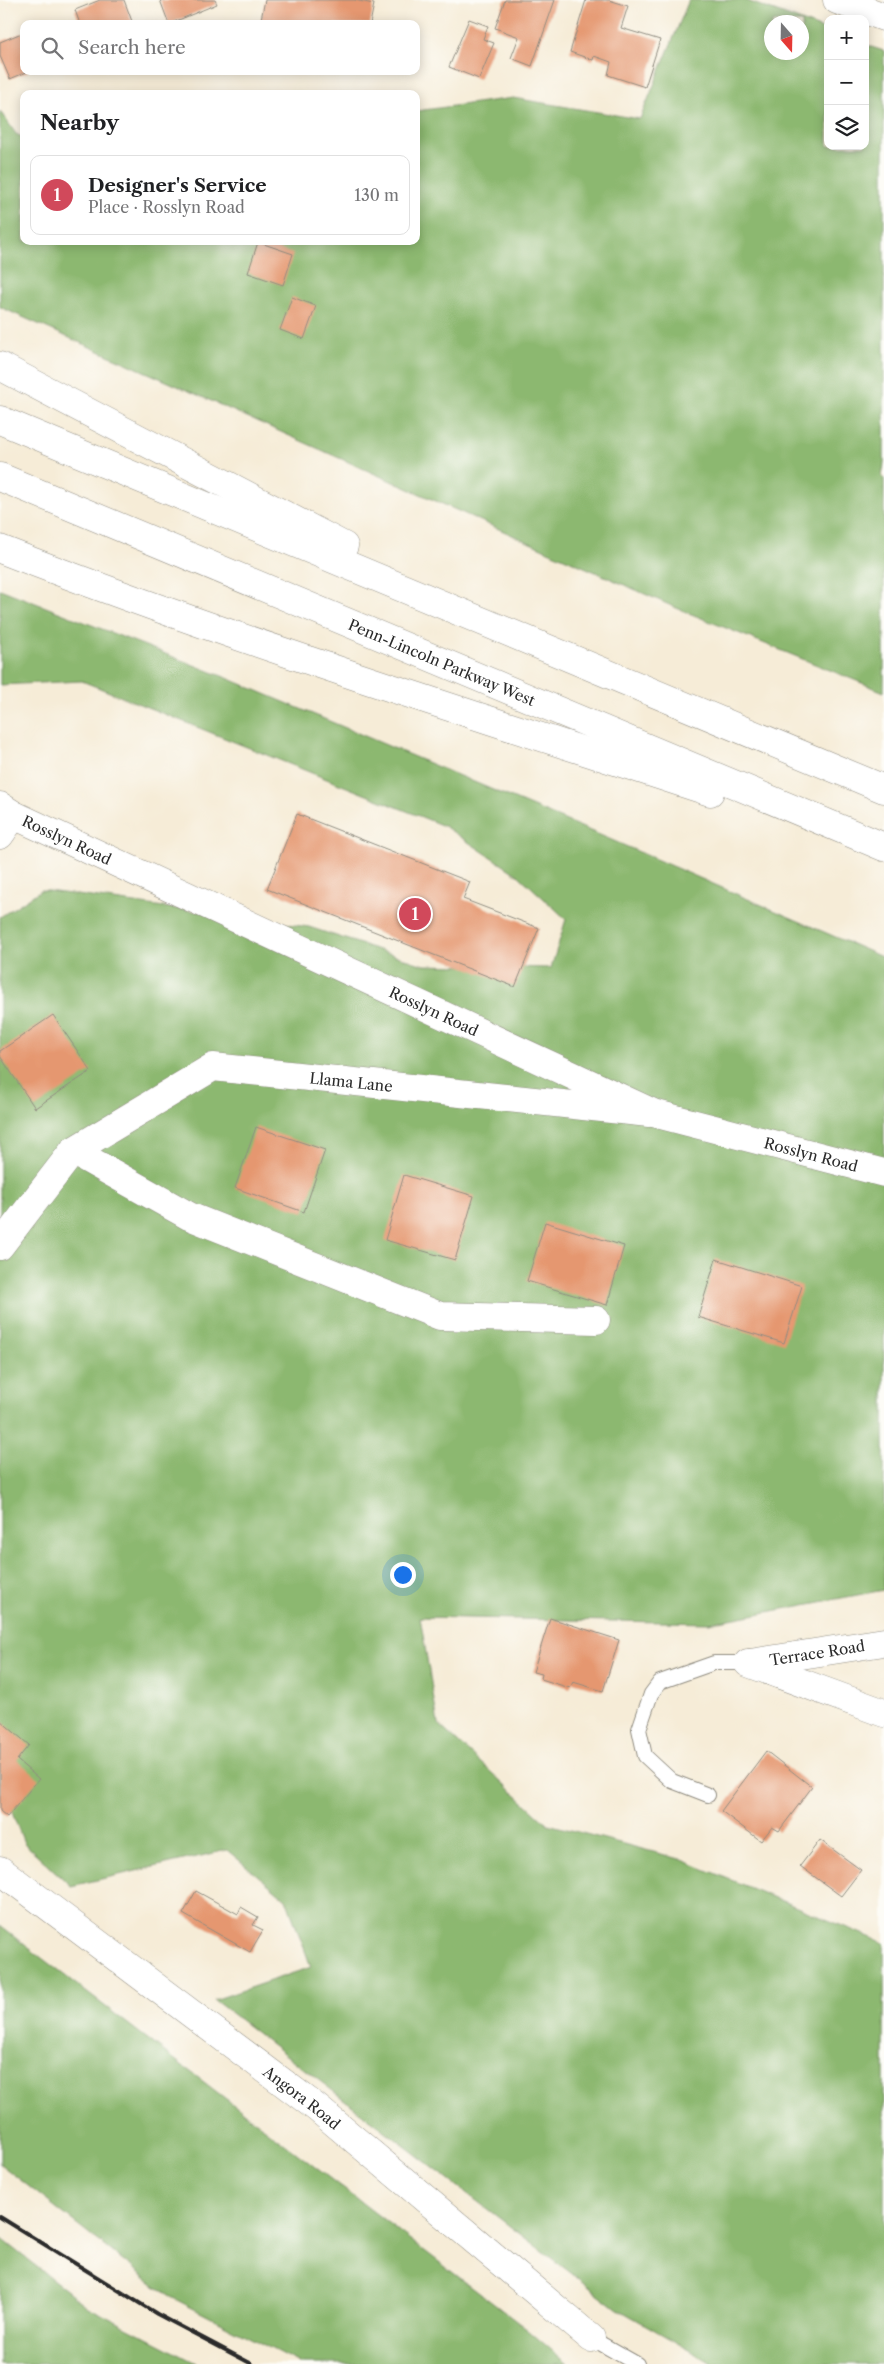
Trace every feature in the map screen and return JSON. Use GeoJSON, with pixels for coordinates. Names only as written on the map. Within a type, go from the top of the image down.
{"type":"FeatureCollection","features":[{"type":"Feature","properties":{"kind":"main road"},"geometry":{"type":"LineString","coordinates":[[836,0],[884,16]]}},
{"type":"Feature","properties":{"kind":"main road"},"geometry":{"type":"LineString","coordinates":[[0,366],[509,633]]}},
{"type":"Feature","properties":{"kind":"main road"},"geometry":{"type":"LineString","coordinates":[[0,420],[884,789]]}},
{"type":"Feature","properties":{"kind":"main road","name":"Penn-Lincoln Parkway West"},"geometry":{"type":"LineString","coordinates":[[0,477],[884,848]]}},
{"type":"Feature","properties":{"kind":"main road"},"geometry":{"type":"LineString","coordinates":[[0,549],[90,584],[240,638],[884,848]]}},
{"type":"Feature","properties":{"kind":"main road","name":"Rosslyn Road"},"geometry":{"type":"LineString","coordinates":[[5,819],[653,1114],[884,1173]]}},
{"type":"Feature","properties":{"kind":"main road","name":"Llama Lane"},"geometry":{"type":"LineString","coordinates":[[0,1246],[73,1151],[213,1067],[653,1114]]}},
{"type":"Feature","properties":{"kind":"main road"},"geometry":{"type":"LineString","coordinates":[[73,1151],[189,1216],[440,1316],[596,1320]]}},
{"type":"Feature","properties":{"kind":"main road","name":"Terrace Road"},"geometry":{"type":"LineString","coordinates":[[748,1663],[884,1642]]}},
{"type":"Feature","properties":{"kind":"main road"},"geometry":{"type":"LineString","coordinates":[[748,1663],[884,1713]]}},
{"type":"Feature","properties":{"kind":"main road","name":"Angora Road"},"geometry":{"type":"LineString","coordinates":[[0,1870],[317,2108],[591,2338]]}},
{"type":"Feature","properties":{"kind":"lane"},"geometry":{"type":"LineString","coordinates":[[708,1795],[672,1780],[645,1756],[639,1729],[651,1694],[660,1682],[714,1663],[748,1663]]}},
{"type":"Feature","properties":{"kind":"lane"},"geometry":{"type":"LineString","coordinates":[[591,2338],[637,2364]]}},
{"type":"Feature","properties":{"kind":"green space"},"geometry":{"type":"Polygon","coordinates":[[[689,0],[745,0],[785,15],[764,15],[764,60],[809,60],[809,24],[824,30],[824,150],[869,150],[869,46],[884,51],[884,462],[882,477],[884,479],[884,692],[674,607],[0,307],[0,111],[16,134],[20,136],[20,245],[420,245],[420,110],[513,98],[640,119],[689,0]]]}},
{"type":"Feature","properties":{"kind":"green space"},"geometry":{"type":"Polygon","coordinates":[[[0,589],[227,678],[607,838],[884,958],[884,1590],[709,1623],[420,1617],[438,1724],[548,1824],[680,1859],[884,1943],[884,2364],[714,2364],[618,2309],[214,2000],[311,1967],[286,1899],[227,1850],[71,1886],[24,1843],[0,1782],[0,917],[41,890],[309,927],[424,965],[551,968],[566,919],[518,875],[444,826],[82,681],[0,685],[0,589]]]}},
{"type":"Feature","properties":{"kind":"green space"},"geometry":{"type":"Polygon","coordinates":[[[0,1926],[528,2330],[568,2364],[301,2364],[169,2296],[0,2164],[0,1926]]]}},
{"type":"Feature","properties":{"kind":"green space"},"geometry":{"type":"Polygon","coordinates":[[[0,2238],[88,2307],[198,2364],[0,2364],[0,2238]]]}},
{"type":"Feature","properties":{"kind":"building"},"geometry":{"type":"Polygon","coordinates":[[[100,0],[124,0],[132,20],[79,20],[75,10],[100,0]]]}},
{"type":"Feature","properties":{"kind":"building"},"geometry":{"type":"Polygon","coordinates":[[[160,0],[215,0],[217,4],[179,20],[168,20],[160,0]]]}},
{"type":"Feature","properties":{"kind":"building"},"geometry":{"type":"Polygon","coordinates":[[[265,0],[354,0],[374,4],[371,20],[261,20],[265,0]]]}},
{"type":"Feature","properties":{"kind":"building"},"geometry":{"type":"Polygon","coordinates":[[[505,0],[555,0],[532,66],[511,58],[519,37],[495,28],[505,0]]]}},
{"type":"Feature","properties":{"kind":"building"},"geometry":{"type":"Polygon","coordinates":[[[586,0],[609,0],[628,6],[621,28],[660,40],[645,87],[608,75],[611,62],[594,56],[593,60],[570,52],[586,0]]]}},
{"type":"Feature","properties":{"kind":"building"},"geometry":{"type":"Polygon","coordinates":[[[469,19],[488,26],[483,39],[494,43],[479,79],[449,67],[469,19]]]}},
{"type":"Feature","properties":{"kind":"building"},"geometry":{"type":"Polygon","coordinates":[[[20,34],[20,75],[10,79],[0,56],[0,42],[20,34]]]}},
{"type":"Feature","properties":{"kind":"building"},"geometry":{"type":"Polygon","coordinates":[[[257,245],[267,245],[293,254],[283,285],[248,273],[257,245]]]}},
{"type":"Feature","properties":{"kind":"building"},"geometry":{"type":"Polygon","coordinates":[[[292,297],[316,306],[304,339],[280,330],[292,297]]]}},
{"type":"Feature","properties":{"kind":"building"},"geometry":{"type":"Polygon","coordinates":[[[297,814],[470,882],[463,899],[539,928],[515,987],[267,889],[297,814]]]}},
{"type":"Feature","properties":{"kind":"building"},"geometry":{"type":"Polygon","coordinates":[[[53,1015],[91,1071],[35,1108],[0,1056],[0,1051],[53,1015]]]}},
{"type":"Feature","properties":{"kind":"building"},"geometry":{"type":"Polygon","coordinates":[[[256,1127],[325,1150],[304,1212],[235,1188],[256,1127]]]}},
{"type":"Feature","properties":{"kind":"building"},"geometry":{"type":"Polygon","coordinates":[[[404,1175],[474,1196],[455,1260],[385,1240],[404,1175]]]}},
{"type":"Feature","properties":{"kind":"building"},"geometry":{"type":"Polygon","coordinates":[[[545,1222],[624,1246],[607,1305],[527,1281],[545,1222]]]}},
{"type":"Feature","properties":{"kind":"building"},"geometry":{"type":"Polygon","coordinates":[[[716,1259],[802,1286],[784,1343],[698,1317],[716,1259]]]}},
{"type":"Feature","properties":{"kind":"building"},"geometry":{"type":"Polygon","coordinates":[[[550,1618],[619,1640],[603,1691],[573,1682],[570,1688],[541,1679],[542,1674],[533,1672],[550,1618]]]}},
{"type":"Feature","properties":{"kind":"building"},"geometry":{"type":"Polygon","coordinates":[[[0,1720],[29,1745],[17,1760],[39,1779],[7,1817],[0,1811],[0,1720]]]}},
{"type":"Feature","properties":{"kind":"building"},"geometry":{"type":"Polygon","coordinates":[[[766,1751],[812,1787],[779,1831],[772,1827],[761,1841],[721,1811],[766,1751]]]}},
{"type":"Feature","properties":{"kind":"building"},"geometry":{"type":"Polygon","coordinates":[[[820,1840],[861,1870],[841,1896],[800,1866],[820,1840]]]}},
{"type":"Feature","properties":{"kind":"building"},"geometry":{"type":"Polygon","coordinates":[[[196,1891],[238,1914],[241,1907],[258,1917],[253,1925],[263,1930],[250,1952],[183,1914],[196,1891]]]}},
{"type":"Feature","properties":{"kind":"railway"},"geometry":{"type":"LineString","coordinates":[[0,2217],[157,2314],[252,2364]]}},
{"type":"Feature","properties":{"kind":"place","name":"Designer's Service"},"geometry":{"type":"Point","coordinates":[415,914]}}]}
